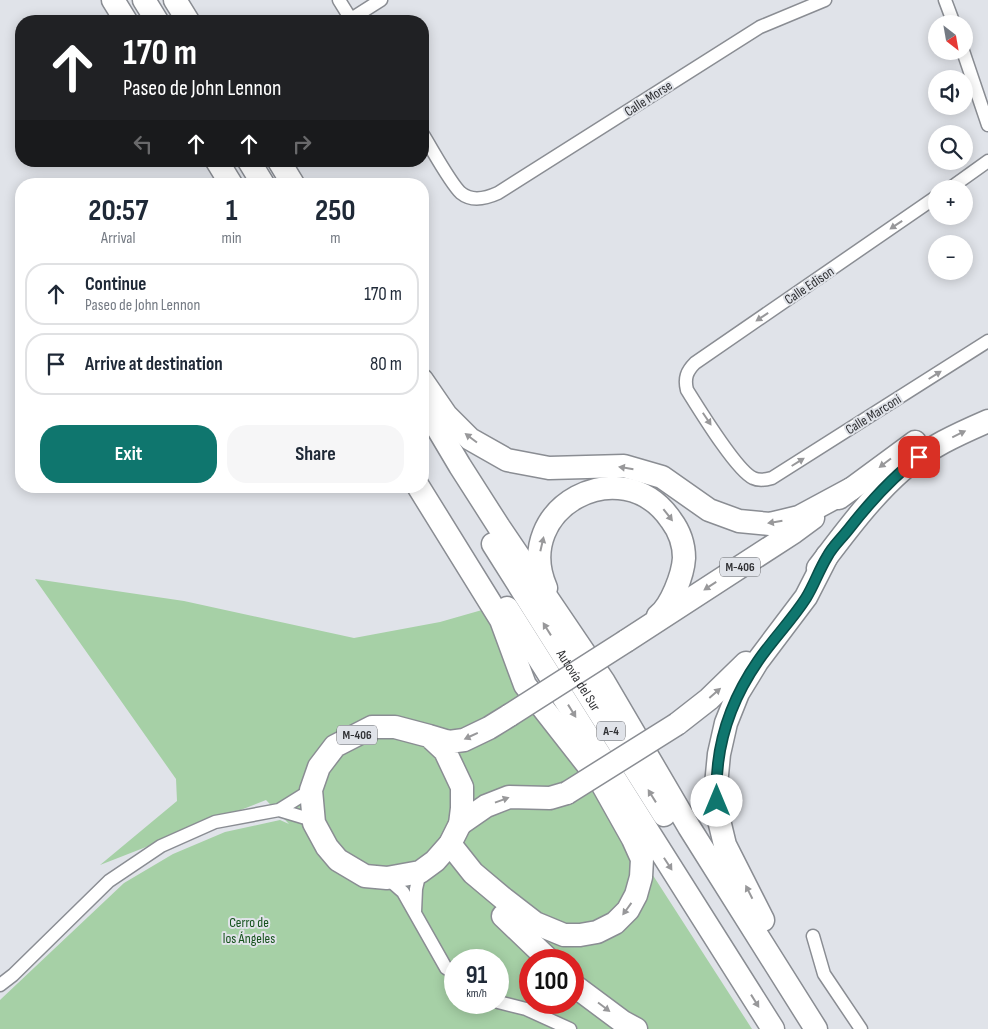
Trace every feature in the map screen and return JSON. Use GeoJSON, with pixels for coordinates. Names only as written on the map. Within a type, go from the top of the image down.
{"type":"FeatureCollection","features":[{"type":"Feature","properties":{"kind":"highway"},"geometry":{"type":"LineString","coordinates":[[113,0],[122,15]]}},
{"type":"Feature","properties":{"kind":"highway"},"geometry":{"type":"LineString","coordinates":[[144,0],[154,15]]}},
{"type":"Feature","properties":{"kind":"highway"},"geometry":{"type":"LineString","coordinates":[[175,0],[184,15]]}},
{"type":"Feature","properties":{"kind":"highway"},"geometry":{"type":"LineString","coordinates":[[221,167],[227,178]]}},
{"type":"Feature","properties":{"kind":"highway"},"geometry":{"type":"LineString","coordinates":[[253,167],[259,178]]}},
{"type":"Feature","properties":{"kind":"highway"},"geometry":{"type":"LineString","coordinates":[[283,167],[289,178]]}},
{"type":"Feature","properties":{"kind":"highway"},"geometry":{"type":"LineString","coordinates":[[429,390],[446,415],[470,439],[507,460],[549,468],[624,466],[662,477],[709,510],[739,521],[770,524],[800,517],[851,489]]}},
{"type":"Feature","properties":{"kind":"highway","name":"M-406"},"geometry":{"type":"LineString","coordinates":[[428,736],[445,751],[462,787],[460,824],[450,844],[435,861],[423,870],[387,878],[365,876],[338,860],[327,847],[314,823],[311,790],[319,767],[335,746],[372,727],[395,727],[428,736],[449,742],[464,740],[489,728],[794,532],[901,451],[934,429],[964,414],[988,405]]}},
{"type":"Feature","properties":{"kind":"highway"},"geometry":{"type":"LineString","coordinates":[[429,414],[499,527],[604,682],[690,827],[816,1029]]}},
{"type":"Feature","properties":{"kind":"highway","name":"M-406"},"geometry":{"type":"LineString","coordinates":[[460,824],[486,806],[508,797],[550,798],[567,793],[677,724],[728,682],[753,656],[827,556],[873,498],[903,468],[935,446],[988,421]]}},
{"type":"Feature","properties":{"kind":"highway","name":"Autovía del Sur"},"geometry":{"type":"LineString","coordinates":[[429,444],[800,1029]]}},
{"type":"Feature","properties":{"kind":"highway"},"geometry":{"type":"LineString","coordinates":[[554,607],[542,578],[539,561],[541,544],[547,526],[564,505],[587,491],[605,488],[626,488],[644,495],[657,502],[680,532],[684,551],[684,568],[678,585],[661,614],[626,641]]}},
{"type":"Feature","properties":{"kind":"highway","name":"Autovía del Sur"},"geometry":{"type":"LineString","coordinates":[[429,490],[524,635],[773,1029]]}},
{"type":"Feature","properties":{"kind":"highway"},"geometry":{"type":"LineString","coordinates":[[422,493],[501,620],[525,685],[601,782],[642,859],[641,877],[636,895],[628,910],[615,923],[597,932],[564,935],[534,923],[473,873],[450,844]]}},
{"type":"Feature","properties":{"kind":"highway"},"geometry":{"type":"LineString","coordinates":[[816,1029],[805,998],[725,845],[718,816],[716,785],[719,754],[726,723],[738,693],[757,662],[806,597],[827,556]]}},
{"type":"Feature","properties":{"kind":"highway"},"geometry":{"type":"LineString","coordinates":[[423,870],[452,872],[524,934],[538,949]]}},
{"type":"Feature","properties":{"kind":"highway"},"geometry":{"type":"LineString","coordinates":[[584,993],[623,1022],[636,1029]]}},
{"type":"Feature","properties":{"kind":"street"},"geometry":{"type":"LineString","coordinates":[[339,0],[348,15]]}},
{"type":"Feature","properties":{"kind":"street"},"geometry":{"type":"LineString","coordinates":[[358,15],[381,0]]}},
{"type":"Feature","properties":{"kind":"street","name":"Calle Morse"},"geometry":{"type":"LineString","coordinates":[[429,145],[454,184],[462,193],[474,198],[486,198],[498,193],[760,26],[825,0]]}},
{"type":"Feature","properties":{"kind":"street"},"geometry":{"type":"LineString","coordinates":[[946,0],[951,15]]}},
{"type":"Feature","properties":{"kind":"street"},"geometry":{"type":"LineString","coordinates":[[966,60],[988,125]]}},
{"type":"Feature","properties":{"kind":"street"},"geometry":{"type":"LineString","coordinates":[[962,180],[988,161]]}},
{"type":"Feature","properties":{"kind":"street","name":"Calle Edison"},"geometry":{"type":"LineString","coordinates":[[755,479],[741,470],[687,390],[685,377],[689,369],[928,203]]}},
{"type":"Feature","properties":{"kind":"street","name":"Calle Marconi"},"geometry":{"type":"LineString","coordinates":[[755,479],[772,478],[988,341]]}},
{"type":"Feature","properties":{"kind":"street"},"geometry":{"type":"LineString","coordinates":[[0,985],[109,881],[162,846],[215,822],[279,810],[311,790]]}},
{"type":"Feature","properties":{"kind":"street"},"geometry":{"type":"LineString","coordinates":[[279,810],[309,819],[314,823]]}},
{"type":"Feature","properties":{"kind":"street"},"geometry":{"type":"LineString","coordinates":[[415,912],[416,889],[423,870]]}},
{"type":"Feature","properties":{"kind":"street"},"geometry":{"type":"LineString","coordinates":[[387,878],[403,892],[444,964]]}},
{"type":"Feature","properties":{"kind":"street"},"geometry":{"type":"LineString","coordinates":[[812,936],[824,974],[861,1029]]}},
{"type":"Feature","properties":{"kind":"street"},"geometry":{"type":"LineString","coordinates":[[509,1005],[526,1009],[570,1029]]}},
{"type":"Feature","properties":{"kind":"green space","name":"Cerro de los Ángeles"},"geometry":{"type":"Polygon","coordinates":[[[35,579],[184,601],[354,638],[440,622],[482,610],[752,1029],[0,1029],[0,1000],[124,883],[173,854],[225,832],[280,820],[289,824],[266,800],[100,865],[177,801],[176,779],[35,579]]]}},
{"type":"Feature","properties":{"kind":"route"},"geometry":{"type":"LineString","coordinates":[[717,801],[716,785],[719,754],[726,723],[738,693],[757,662],[806,597],[827,556],[873,498],[903,468],[919,457]]}}]}
